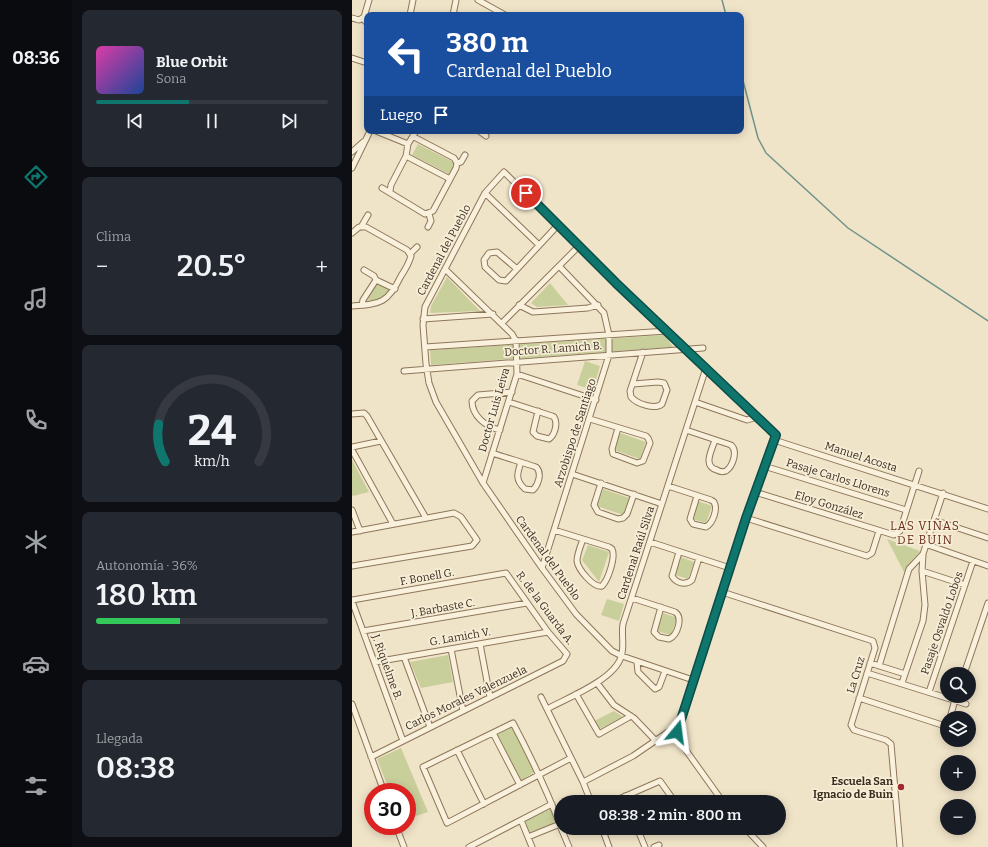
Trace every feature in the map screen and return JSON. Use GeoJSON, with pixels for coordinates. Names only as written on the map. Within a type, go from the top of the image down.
{"type":"FeatureCollection","features":[{"type":"Feature","properties":{"kind":"street"},"geometry":{"type":"LineString","coordinates":[[365,12],[369,0]]}},
{"type":"Feature","properties":{"kind":"street"},"geometry":{"type":"LineString","coordinates":[[411,12],[413,0]]}},
{"type":"Feature","properties":{"kind":"street"},"geometry":{"type":"LineString","coordinates":[[454,12],[456,0]]}},
{"type":"Feature","properties":{"kind":"street"},"geometry":{"type":"LineString","coordinates":[[478,0],[500,12]]}},
{"type":"Feature","properties":{"kind":"street"},"geometry":{"type":"LineString","coordinates":[[352,18],[359,20],[363,19],[364,16]]}},
{"type":"Feature","properties":{"kind":"street"},"geometry":{"type":"LineString","coordinates":[[352,58],[364,62]]}},
{"type":"Feature","properties":{"kind":"street"},"geometry":{"type":"LineString","coordinates":[[352,166],[369,134]]}},
{"type":"Feature","properties":{"kind":"street"},"geometry":{"type":"LineString","coordinates":[[383,134],[408,144]]}},
{"type":"Feature","properties":{"kind":"street"},"geometry":{"type":"LineString","coordinates":[[390,192],[391,185],[406,156],[408,144],[415,134]]}},
{"type":"Feature","properties":{"kind":"street"},"geometry":{"type":"LineString","coordinates":[[414,137],[454,158],[457,163]]}},
{"type":"Feature","properties":{"kind":"street"},"geometry":{"type":"LineString","coordinates":[[352,152],[366,140]]}},
{"type":"Feature","properties":{"kind":"street"},"geometry":{"type":"LineString","coordinates":[[429,214],[433,211],[457,163],[461,162],[465,155]]}},
{"type":"Feature","properties":{"kind":"street"},"geometry":{"type":"LineString","coordinates":[[406,156],[450,179]]}},
{"type":"Feature","properties":{"kind":"street","name":"Cardenal del Pueblo"},"geometry":{"type":"LineString","coordinates":[[693,680],[637,662],[612,651],[582,621],[542,568],[483,482],[436,402],[427,368],[425,347],[423,318],[427,303],[485,193],[504,172],[757,417],[775,437]]}},
{"type":"Feature","properties":{"kind":"street"},"geometry":{"type":"LineString","coordinates":[[382,188],[424,213],[429,214]]}},
{"type":"Feature","properties":{"kind":"street"},"geometry":{"type":"LineString","coordinates":[[485,193],[538,245]]}},
{"type":"Feature","properties":{"kind":"street"},"geometry":{"type":"LineString","coordinates":[[428,227],[431,221],[429,214]]}},
{"type":"Feature","properties":{"kind":"street"},"geometry":{"type":"LineString","coordinates":[[353,233],[361,227],[368,215]]}},
{"type":"Feature","properties":{"kind":"street"},"geometry":{"type":"LineString","coordinates":[[517,269],[497,252],[489,253],[484,261],[485,266],[501,281],[506,281],[558,225]]}},
{"type":"Feature","properties":{"kind":"street"},"geometry":{"type":"LineString","coordinates":[[352,306],[362,306],[385,300],[395,289],[410,260],[410,254],[407,250],[368,228],[361,227]]}},
{"type":"Feature","properties":{"kind":"street"},"geometry":{"type":"LineString","coordinates":[[502,323],[579,246]]}},
{"type":"Feature","properties":{"kind":"street"},"geometry":{"type":"LineString","coordinates":[[410,254],[417,247]]}},
{"type":"Feature","properties":{"kind":"street","name":"Arzobispo de Santiago"},"geometry":{"type":"LineString","coordinates":[[542,568],[609,355],[609,335],[605,315],[598,305],[559,266]]}},
{"type":"Feature","properties":{"kind":"street"},"geometry":{"type":"LineString","coordinates":[[445,269],[502,323],[516,341]]}},
{"type":"Feature","properties":{"kind":"street"},"geometry":{"type":"LineString","coordinates":[[364,270],[374,276],[376,280],[395,289]]}},
{"type":"Feature","properties":{"kind":"street"},"geometry":{"type":"LineString","coordinates":[[362,306],[363,300],[376,280]]}},
{"type":"Feature","properties":{"kind":"street"},"geometry":{"type":"LineString","coordinates":[[519,305],[533,312],[588,308],[598,305]]}},
{"type":"Feature","properties":{"kind":"street"},"geometry":{"type":"LineString","coordinates":[[423,318],[493,314]]}},
{"type":"Feature","properties":{"kind":"street","name":"Doctor R. Lamich B."},"geometry":{"type":"LineString","coordinates":[[425,347],[667,331]]}},
{"type":"Feature","properties":{"kind":"street","name":"Doctor Luis Leiva"},"geometry":{"type":"LineString","coordinates":[[483,482],[517,374],[518,362],[516,341]]}},
{"type":"Feature","properties":{"kind":"street","name":"Doctor R. Lamich B."},"geometry":{"type":"LineString","coordinates":[[404,371],[427,368],[703,348]]}},
{"type":"Feature","properties":{"kind":"street"},"geometry":{"type":"LineString","coordinates":[[632,384],[664,383],[667,390],[662,404],[654,407],[634,400],[630,393],[632,384],[643,352]]}},
{"type":"Feature","properties":{"kind":"street","name":"Cardenal Raúl Silva"},"geometry":{"type":"LineString","coordinates":[[622,656],[623,627],[706,368]]}},
{"type":"Feature","properties":{"kind":"street"},"geometry":{"type":"LineString","coordinates":[[517,374],[596,400]]}},
{"type":"Feature","properties":{"kind":"street"},"geometry":{"type":"LineString","coordinates":[[500,430],[488,426],[482,422],[472,405],[473,399],[480,395],[512,392]]}},
{"type":"Feature","properties":{"kind":"street"},"geometry":{"type":"LineString","coordinates":[[508,402],[538,411],[552,416],[556,420],[553,434],[549,438],[537,436],[533,432],[532,428],[538,411]]}},
{"type":"Feature","properties":{"kind":"street"},"geometry":{"type":"LineString","coordinates":[[695,402],[747,420],[757,417]]}},
{"type":"Feature","properties":{"kind":"street"},"geometry":{"type":"LineString","coordinates":[[352,414],[364,413],[426,518]]}},
{"type":"Feature","properties":{"kind":"street"},"geometry":{"type":"LineString","coordinates":[[590,419],[618,428],[648,438],[650,443],[643,461],[637,463],[614,454],[612,449],[618,428]]}},
{"type":"Feature","properties":{"kind":"street"},"geometry":{"type":"LineString","coordinates":[[686,430],[731,445],[734,449],[732,462],[726,471],[712,469],[709,465],[708,460],[715,440]]}},
{"type":"Feature","properties":{"kind":"street"},"geometry":{"type":"LineString","coordinates":[[717,795],[680,742],[677,735],[678,727],[746,518],[775,437]]}},
{"type":"Feature","properties":{"kind":"street","name":"Manuel Acosta"},"geometry":{"type":"LineString","coordinates":[[775,437],[988,509]]}},
{"type":"Feature","properties":{"kind":"street"},"geometry":{"type":"LineString","coordinates":[[381,441],[352,449],[393,524]]}},
{"type":"Feature","properties":{"kind":"street"},"geometry":{"type":"LineString","coordinates":[[492,453],[521,462],[536,467],[539,471],[537,485],[533,490],[525,489],[518,480],[517,476],[521,462]]}},
{"type":"Feature","properties":{"kind":"street","name":"Pasaje Carlos Llorens"},"geometry":{"type":"LineString","coordinates":[[764,466],[906,510]]}},
{"type":"Feature","properties":{"kind":"street"},"geometry":{"type":"LineString","coordinates":[[906,510],[919,471]]}},
{"type":"Feature","properties":{"kind":"street"},"geometry":{"type":"LineString","coordinates":[[572,474],[662,504]]}},
{"type":"Feature","properties":{"kind":"street"},"geometry":{"type":"LineString","coordinates":[[601,483],[594,505],[598,512],[620,519],[623,518],[627,514],[634,494]]}},
{"type":"Feature","properties":{"kind":"street"},"geometry":{"type":"LineString","coordinates":[[668,486],[712,501],[716,505],[710,523],[706,527],[695,525],[690,519],[697,496]]}},
{"type":"Feature","properties":{"kind":"street","name":"Eloy González"},"geometry":{"type":"LineString","coordinates":[[755,492],[892,535],[900,531],[906,510]]}},
{"type":"Feature","properties":{"kind":"street"},"geometry":{"type":"LineString","coordinates":[[902,683],[923,621],[925,605],[922,571],[923,554],[943,493]]}},
{"type":"Feature","properties":{"kind":"street"},"geometry":{"type":"LineString","coordinates":[[352,510],[360,530]]}},
{"type":"Feature","properties":{"kind":"street"},"geometry":{"type":"LineString","coordinates":[[352,532],[452,514],[458,515],[476,536],[477,542],[472,546],[352,566]]}},
{"type":"Feature","properties":{"kind":"street"},"geometry":{"type":"LineString","coordinates":[[746,518],[867,556],[872,553],[879,531]]}},
{"type":"Feature","properties":{"kind":"street"},"geometry":{"type":"LineString","coordinates":[[934,520],[988,538]]}},
{"type":"Feature","properties":{"kind":"street"},"geometry":{"type":"LineString","coordinates":[[554,530],[609,547],[613,551],[614,557],[606,581],[600,586],[592,584],[578,564],[577,558],[583,539]]}},
{"type":"Feature","properties":{"kind":"street"},"geometry":{"type":"LineString","coordinates":[[650,542],[730,568]]}},
{"type":"Feature","properties":{"kind":"street"},"geometry":{"type":"LineString","coordinates":[[926,544],[988,566]]}},
{"type":"Feature","properties":{"kind":"street"},"geometry":{"type":"LineString","coordinates":[[679,552],[672,573],[674,579],[685,584],[690,582],[699,558]]}},
{"type":"Feature","properties":{"kind":"street"},"geometry":{"type":"LineString","coordinates":[[879,666],[909,569],[923,554]]}},
{"type":"Feature","properties":{"kind":"street","name":"Pasaje Osvaldo Lobos"},"geometry":{"type":"LineString","coordinates":[[929,692],[973,561]]}},
{"type":"Feature","properties":{"kind":"street"},"geometry":{"type":"LineString","coordinates":[[922,571],[965,586]]}},
{"type":"Feature","properties":{"kind":"street","name":"F. Bonell G."},"geometry":{"type":"LineString","coordinates":[[352,600],[506,573]]}},
{"type":"Feature","properties":{"kind":"street","name":"R. de la Guarda A."},"geometry":{"type":"LineString","coordinates":[[506,573],[548,632],[566,652],[567,656]]}},
{"type":"Feature","properties":{"kind":"street","name":"La Cruz"},"geometry":{"type":"LineString","coordinates":[[722,592],[870,639],[875,646],[851,723],[852,729],[886,740],[891,746],[900,847]]}},
{"type":"Feature","properties":{"kind":"street"},"geometry":{"type":"LineString","coordinates":[[632,598],[661,607],[676,612],[679,617],[675,635],[670,639],[659,637],[654,632],[661,607]]}},
{"type":"Feature","properties":{"kind":"street","name":"J. Riquelme B."},"geometry":{"type":"LineString","coordinates":[[352,600],[403,741]]}},
{"type":"Feature","properties":{"kind":"street","name":"J. Barbaste C."},"geometry":{"type":"LineString","coordinates":[[363,631],[527,603]]}},
{"type":"Feature","properties":{"kind":"street"},"geometry":{"type":"LineString","coordinates":[[966,667],[988,603]]}},
{"type":"Feature","properties":{"kind":"street","name":"G. Lamich V."},"geometry":{"type":"LineString","coordinates":[[375,662],[548,632]]}},
{"type":"Feature","properties":{"kind":"street"},"geometry":{"type":"LineString","coordinates":[[480,644],[490,697]]}},
{"type":"Feature","properties":{"kind":"street"},"geometry":{"type":"LineString","coordinates":[[451,649],[463,711]]}},
{"type":"Feature","properties":{"kind":"street","name":"Carlos Morales Valenzuela"},"geometry":{"type":"LineString","coordinates":[[371,757],[563,661],[567,656]]}},
{"type":"Feature","properties":{"kind":"street"},"geometry":{"type":"LineString","coordinates":[[547,709],[596,683],[613,670],[622,656]]}},
{"type":"Feature","properties":{"kind":"street"},"geometry":{"type":"LineString","coordinates":[[404,657],[430,727]]}},
{"type":"Feature","properties":{"kind":"street"},"geometry":{"type":"LineString","coordinates":[[637,662],[638,672],[655,689],[659,688],[665,671]]}},
{"type":"Feature","properties":{"kind":"street"},"geometry":{"type":"LineString","coordinates":[[870,663],[905,674]]}},
{"type":"Feature","properties":{"kind":"street"},"geometry":{"type":"LineString","coordinates":[[867,673],[940,695]]}},
{"type":"Feature","properties":{"kind":"street"},"geometry":{"type":"LineString","coordinates":[[596,683],[614,705],[631,716],[656,740]]}},
{"type":"Feature","properties":{"kind":"street"},"geometry":{"type":"LineString","coordinates":[[576,694],[599,734],[631,716]]}},
{"type":"Feature","properties":{"kind":"street"},"geometry":{"type":"LineString","coordinates":[[541,697],[588,795]]}},
{"type":"Feature","properties":{"kind":"street"},"geometry":{"type":"LineString","coordinates":[[859,698],[940,724]]}},
{"type":"Feature","properties":{"kind":"street"},"geometry":{"type":"LineString","coordinates":[[352,704],[381,783]]}},
{"type":"Feature","properties":{"kind":"street"},"geometry":{"type":"LineString","coordinates":[[554,809],[540,775],[513,723],[422,767],[447,823],[540,775],[571,758]]}},
{"type":"Feature","properties":{"kind":"street"},"geometry":{"type":"LineString","coordinates":[[583,782],[633,756],[678,727]]}},
{"type":"Feature","properties":{"kind":"street"},"geometry":{"type":"LineString","coordinates":[[494,732],[520,785]]}},
{"type":"Feature","properties":{"kind":"street"},"geometry":{"type":"LineString","coordinates":[[457,750],[484,804]]}},
{"type":"Feature","properties":{"kind":"street"},"geometry":{"type":"LineString","coordinates":[[627,795],[660,781],[669,795]]}},
{"type":"Feature","properties":{"kind":"street"},"geometry":{"type":"LineString","coordinates":[[469,847],[552,804]]}},
{"type":"Feature","properties":{"kind":"street"},"geometry":{"type":"LineString","coordinates":[[521,820],[532,847]]}},
{"type":"Feature","properties":{"kind":"street"},"geometry":{"type":"LineString","coordinates":[[528,837],[554,828]]}},
{"type":"Feature","properties":{"kind":"street"},"geometry":{"type":"LineString","coordinates":[[399,835],[404,847]]}},
{"type":"Feature","properties":{"kind":"street"},"geometry":{"type":"LineString","coordinates":[[564,835],[569,847]]}},
{"type":"Feature","properties":{"kind":"street"},"geometry":{"type":"LineString","coordinates":[[605,835],[609,847]]}},
{"type":"Feature","properties":{"kind":"street"},"geometry":{"type":"LineString","coordinates":[[640,835],[645,847]]}},
{"type":"Feature","properties":{"kind":"street"},"geometry":{"type":"LineString","coordinates":[[752,835],[763,847]]}},
{"type":"Feature","properties":{"kind":"green space"},"geometry":{"type":"Polygon","coordinates":[[[418,144],[455,163],[449,174],[412,155],[418,144]]]}},
{"type":"Feature","properties":{"kind":"green space"},"geometry":{"type":"Polygon","coordinates":[[[447,277],[480,311],[430,313],[431,306],[447,277]]]}},
{"type":"Feature","properties":{"kind":"green space"},"geometry":{"type":"Polygon","coordinates":[[[550,283],[568,305],[537,307],[531,303],[550,283]]]}},
{"type":"Feature","properties":{"kind":"green space"},"geometry":{"type":"Polygon","coordinates":[[[376,284],[390,289],[380,298],[367,301],[376,284]]]}},
{"type":"Feature","properties":{"kind":"green space"},"geometry":{"type":"Polygon","coordinates":[[[665,335],[673,347],[431,365],[430,350],[665,335]]]}},
{"type":"Feature","properties":{"kind":"green space"},"geometry":{"type":"Polygon","coordinates":[[[585,361],[600,366],[593,390],[577,385],[585,361]]]}},
{"type":"Feature","properties":{"kind":"green space"},"geometry":{"type":"Polygon","coordinates":[[[620,433],[646,442],[640,459],[614,450],[620,433]]]}},
{"type":"Feature","properties":{"kind":"green space"},"geometry":{"type":"Polygon","coordinates":[[[352,460],[369,492],[352,495],[352,460]]]}},
{"type":"Feature","properties":{"kind":"green space"},"geometry":{"type":"Polygon","coordinates":[[[603,489],[629,498],[623,515],[597,506],[603,489]]]}},
{"type":"Feature","properties":{"kind":"green space"},"geometry":{"type":"Polygon","coordinates":[[[698,501],[712,506],[706,523],[692,519],[698,501]]]}},
{"type":"Feature","properties":{"kind":"green space"},"geometry":{"type":"Polygon","coordinates":[[[887,539],[920,551],[907,566],[905,574],[887,539]]]}},
{"type":"Feature","properties":{"kind":"green space"},"geometry":{"type":"Polygon","coordinates":[[[588,545],[609,552],[599,582],[582,560],[588,545]]]}},
{"type":"Feature","properties":{"kind":"green space"},"geometry":{"type":"Polygon","coordinates":[[[681,557],[694,562],[688,579],[675,575],[681,557]]]}},
{"type":"Feature","properties":{"kind":"green space"},"geometry":{"type":"Polygon","coordinates":[[[607,599],[624,604],[619,621],[601,615],[607,599]]]}},
{"type":"Feature","properties":{"kind":"green space"},"geometry":{"type":"Polygon","coordinates":[[[663,613],[677,618],[671,635],[657,631],[663,613]]]}},
{"type":"Feature","properties":{"kind":"green space"},"geometry":{"type":"Polygon","coordinates":[[[448,655],[453,682],[421,688],[410,662],[448,655]]]}},
{"type":"Feature","properties":{"kind":"green space"},"geometry":{"type":"Polygon","coordinates":[[[614,711],[623,717],[598,730],[594,721],[614,711]]]}},
{"type":"Feature","properties":{"kind":"green space"},"geometry":{"type":"Polygon","coordinates":[[[512,726],[536,771],[520,781],[496,735],[512,726]]]}},
{"type":"Feature","properties":{"kind":"green space"},"geometry":{"type":"Polygon","coordinates":[[[401,748],[416,783],[386,783],[377,759],[401,748]]]}},
{"type":"Feature","properties":{"kind":"green space"},"geometry":{"type":"Polygon","coordinates":[[[416,784],[428,812],[416,816],[416,784]]]}},
{"type":"Feature","properties":{"kind":"green space"},"geometry":{"type":"Polygon","coordinates":[[[548,808],[551,809],[554,817],[554,824],[529,833],[525,820],[548,808]]]}},
{"type":"Feature","properties":{"kind":"waterway"},"geometry":{"type":"LineString","coordinates":[[722,0],[725,12]]}},
{"type":"Feature","properties":{"kind":"waterway"},"geometry":{"type":"LineString","coordinates":[[744,84],[758,138],[766,153],[848,228],[988,321]]}},
{"type":"Feature","properties":{"kind":"place","name":"Escuela San Ignacio de Buin"},"geometry":{"type":"Point","coordinates":[901,787]}},
{"type":"Feature","properties":{"kind":"district","name":"LAS VIÑAS DE BUIN"},"geometry":{"type":"Point","coordinates":[925,533]}},
{"type":"Feature","properties":{"kind":"route"},"geometry":{"type":"LineString","coordinates":[[526,193],[616,283],[776,435],[746,518],[677,732]]}}]}
